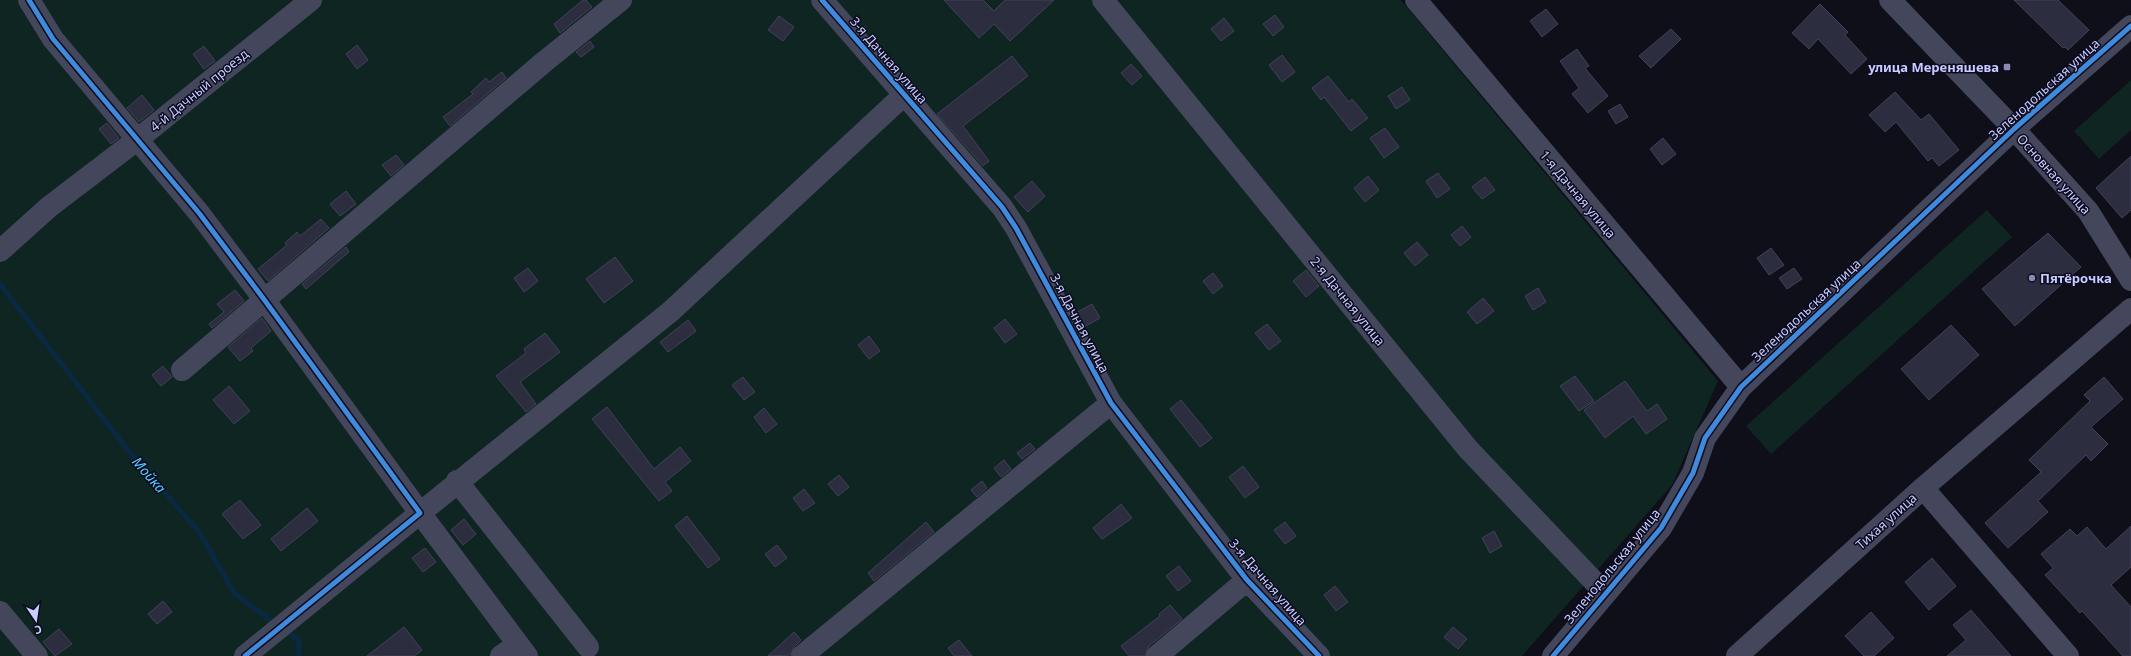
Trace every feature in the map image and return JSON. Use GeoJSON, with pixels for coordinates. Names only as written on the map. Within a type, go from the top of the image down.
{"type":"FeatureCollection","features":[{"type":"Feature","properties":{"kind":"street"},"geometry":{"type":"LineString","coordinates":[[30,0],[53,38],[199,213],[265,300],[420,513],[515,652]]}},
{"type":"Feature","properties":{"kind":"street","name":"4-й Дачный проезд"},"geometry":{"type":"LineString","coordinates":[[0,251],[48,207],[138,139],[311,0]]}},
{"type":"Feature","properties":{"kind":"street"},"geometry":{"type":"LineString","coordinates":[[182,370],[544,62],[620,0]]}},
{"type":"Feature","properties":{"kind":"street","name":"3-я Дачная улица"},"geometry":{"type":"LineString","coordinates":[[822,0],[1002,207],[1028,249],[1110,403],[1247,580],[1319,656]]}},
{"type":"Feature","properties":{"kind":"street","name":"2-я Дачная улица"},"geometry":{"type":"LineString","coordinates":[[1103,0],[1468,448],[1605,593]]}},
{"type":"Feature","properties":{"kind":"street","name":"1-я Дачная улица"},"geometry":{"type":"LineString","coordinates":[[1416,0],[1741,387]]}},
{"type":"Feature","properties":{"kind":"street"},"geometry":{"type":"LineString","coordinates":[[1890,0],[2014,129]]}},
{"type":"Feature","properties":{"kind":"street","name":"Зеленодольская улица"},"geometry":{"type":"LineString","coordinates":[[1553,656],[1661,528],[1693,473],[1705,438],[1741,387],[2014,129],[2131,26]]}},
{"type":"Feature","properties":{"kind":"street"},"geometry":{"type":"LineString","coordinates":[[245,656],[457,481],[670,312],[904,95]]}},
{"type":"Feature","properties":{"kind":"street","name":"Основная улица"},"geometry":{"type":"LineString","coordinates":[[2014,129],[2088,211],[2131,280]]}},
{"type":"Feature","properties":{"kind":"street"},"geometry":{"type":"LineString","coordinates":[[1923,488],[2131,309]]}},
{"type":"Feature","properties":{"kind":"street"},"geometry":{"type":"LineString","coordinates":[[802,656],[1110,403]]}},
{"type":"Feature","properties":{"kind":"street"},"geometry":{"type":"LineString","coordinates":[[457,481],[588,647]]}},
{"type":"Feature","properties":{"kind":"street","name":"Тихая улица"},"geometry":{"type":"LineString","coordinates":[[1737,656],[1923,488],[2068,656]]}},
{"type":"Feature","properties":{"kind":"street"},"geometry":{"type":"LineString","coordinates":[[1157,656],[1247,580]]}},
{"type":"Feature","properties":{"kind":"street"},"geometry":{"type":"LineString","coordinates":[[0,612],[37,656]]}},
{"type":"Feature","properties":{"kind":"green space"},"geometry":{"type":"Polygon","coordinates":[[[0,0],[1401,0],[1718,381],[1672,485],[1522,656],[0,656],[0,0]]]}},
{"type":"Feature","properties":{"kind":"green space"},"geometry":{"type":"Polygon","coordinates":[[[2131,80],[2131,130],[2099,159],[2074,131],[2131,80]]]}},
{"type":"Feature","properties":{"kind":"green space"},"geometry":{"type":"Polygon","coordinates":[[[1987,210],[2012,237],[1771,454],[1746,426],[1987,210]]]}},
{"type":"Feature","properties":{"kind":"building"},"geometry":{"type":"Polygon","coordinates":[[[583,0],[586,0],[592,7],[560,33],[554,24],[583,0]]]}},
{"type":"Feature","properties":{"kind":"building"},"geometry":{"type":"Polygon","coordinates":[[[944,0],[983,0],[994,11],[1005,0],[1054,0],[1010,41],[994,24],[979,38],[944,0]]]}},
{"type":"Feature","properties":{"kind":"building"},"geometry":{"type":"Polygon","coordinates":[[[2014,0],[2058,0],[2089,30],[2068,50],[2065,47],[2063,48],[2014,0]]]}},
{"type":"Feature","properties":{"kind":"building"},"geometry":{"type":"Polygon","coordinates":[[[1820,4],[1848,32],[1845,35],[1867,59],[1851,74],[1818,39],[1809,49],[1792,33],[1820,4]]]}},
{"type":"Feature","properties":{"kind":"building"},"geometry":{"type":"Polygon","coordinates":[[[1546,9],[1558,24],[1542,37],[1530,21],[1546,9]]]}},
{"type":"Feature","properties":{"kind":"building"},"geometry":{"type":"Polygon","coordinates":[[[1275,15],[1284,27],[1273,36],[1263,24],[1275,15]]]}},
{"type":"Feature","properties":{"kind":"building"},"geometry":{"type":"Polygon","coordinates":[[[779,16],[794,27],[783,41],[768,30],[779,16]]]}},
{"type":"Feature","properties":{"kind":"building"},"geometry":{"type":"Polygon","coordinates":[[[1224,18],[1234,31],[1221,41],[1211,29],[1224,18]]]}},
{"type":"Feature","properties":{"kind":"building"},"geometry":{"type":"Polygon","coordinates":[[[1671,29],[1681,39],[1651,68],[1639,56],[1671,29]]]}},
{"type":"Feature","properties":{"kind":"building"},"geometry":{"type":"Polygon","coordinates":[[[590,41],[594,47],[581,57],[576,52],[590,41]]]}},
{"type":"Feature","properties":{"kind":"building"},"geometry":{"type":"Polygon","coordinates":[[[357,45],[368,60],[357,69],[346,54],[357,45]]]}},
{"type":"Feature","properties":{"kind":"building"},"geometry":{"type":"Polygon","coordinates":[[[204,46],[215,61],[204,69],[193,54],[204,46]]]}},
{"type":"Feature","properties":{"kind":"building"},"geometry":{"type":"Polygon","coordinates":[[[1577,49],[1589,66],[1585,68],[1608,96],[1588,113],[1572,94],[1579,88],[1560,61],[1577,49]]]}},
{"type":"Feature","properties":{"kind":"building"},"geometry":{"type":"Polygon","coordinates":[[[1282,55],[1295,72],[1282,82],[1269,65],[1282,55]]]}},
{"type":"Feature","properties":{"kind":"building"},"geometry":{"type":"Polygon","coordinates":[[[1012,56],[1028,76],[963,126],[989,161],[983,166],[937,114],[1012,56]]]}},
{"type":"Feature","properties":{"kind":"building"},"geometry":{"type":"Polygon","coordinates":[[[1131,64],[1142,76],[1132,85],[1121,73],[1131,64]]]}},
{"type":"Feature","properties":{"kind":"building"},"geometry":{"type":"Polygon","coordinates":[[[502,72],[506,78],[450,126],[443,117],[473,94],[471,92],[486,78],[489,82],[502,72]]]}},
{"type":"Feature","properties":{"kind":"building"},"geometry":{"type":"Polygon","coordinates":[[[1328,76],[1349,102],[1352,99],[1368,118],[1351,131],[1324,97],[1321,100],[1312,88],[1328,76]]]}},
{"type":"Feature","properties":{"kind":"building"},"geometry":{"type":"Polygon","coordinates":[[[1402,87],[1410,100],[1396,109],[1388,96],[1402,87]]]}},
{"type":"Feature","properties":{"kind":"building"},"geometry":{"type":"Polygon","coordinates":[[[1895,92],[1921,120],[1929,114],[1959,150],[1939,166],[1932,158],[1928,161],[1896,122],[1885,132],[1869,115],[1895,92]]]}},
{"type":"Feature","properties":{"kind":"building"},"geometry":{"type":"Polygon","coordinates":[[[142,95],[154,110],[139,122],[127,108],[142,95]]]}},
{"type":"Feature","properties":{"kind":"building"},"geometry":{"type":"Polygon","coordinates":[[[1620,104],[1628,117],[1616,124],[1608,111],[1620,104]]]}},
{"type":"Feature","properties":{"kind":"building"},"geometry":{"type":"Polygon","coordinates":[[[107,123],[119,138],[111,144],[99,129],[107,123]]]}},
{"type":"Feature","properties":{"kind":"building"},"geometry":{"type":"Polygon","coordinates":[[[1385,128],[1399,147],[1384,158],[1370,138],[1385,128]]]}},
{"type":"Feature","properties":{"kind":"building"},"geometry":{"type":"Polygon","coordinates":[[[1663,138],[1676,154],[1662,165],[1650,149],[1663,138]]]}},
{"type":"Feature","properties":{"kind":"building"},"geometry":{"type":"Polygon","coordinates":[[[396,155],[404,165],[391,176],[382,165],[396,155]]]}},
{"type":"Feature","properties":{"kind":"building"},"geometry":{"type":"Polygon","coordinates":[[[2131,156],[2131,210],[2122,218],[2096,188],[2131,156]]]}},
{"type":"Feature","properties":{"kind":"building"},"geometry":{"type":"Polygon","coordinates":[[[1438,173],[1450,189],[1437,198],[1426,181],[1438,173]]]}},
{"type":"Feature","properties":{"kind":"building"},"geometry":{"type":"Polygon","coordinates":[[[1368,176],[1379,190],[1365,202],[1354,188],[1368,176]]]}},
{"type":"Feature","properties":{"kind":"building"},"geometry":{"type":"Polygon","coordinates":[[[1485,177],[1495,190],[1482,199],[1472,187],[1485,177]]]}},
{"type":"Feature","properties":{"kind":"building"},"geometry":{"type":"Polygon","coordinates":[[[1032,181],[1045,196],[1028,212],[1014,197],[1032,181]]]}},
{"type":"Feature","properties":{"kind":"building"},"geometry":{"type":"Polygon","coordinates":[[[346,191],[356,204],[340,216],[330,204],[346,191]]]}},
{"type":"Feature","properties":{"kind":"building"},"geometry":{"type":"Polygon","coordinates":[[[321,219],[329,228],[268,281],[258,269],[287,245],[285,243],[297,232],[300,236],[321,219]]]}},
{"type":"Feature","properties":{"kind":"building"},"geometry":{"type":"Polygon","coordinates":[[[1462,226],[1471,237],[1460,246],[1451,235],[1462,226]]]}},
{"type":"Feature","properties":{"kind":"building","name":"Пятёрочка"},"geometry":{"type":"Polygon","coordinates":[[[2048,233],[2081,267],[2015,326],[1982,289],[2048,233]]]}},
{"type":"Feature","properties":{"kind":"building"},"geometry":{"type":"Polygon","coordinates":[[[1417,242],[1428,255],[1415,266],[1404,253],[1417,242]]]}},
{"type":"Feature","properties":{"kind":"building"},"geometry":{"type":"Polygon","coordinates":[[[346,247],[349,252],[306,289],[302,284],[346,247]]]}},
{"type":"Feature","properties":{"kind":"building"},"geometry":{"type":"Polygon","coordinates":[[[1771,248],[1784,265],[1769,275],[1757,258],[1771,248]]]}},
{"type":"Feature","properties":{"kind":"building"},"geometry":{"type":"Polygon","coordinates":[[[615,257],[633,281],[604,303],[586,279],[615,257]]]}},
{"type":"Feature","properties":{"kind":"building"},"geometry":{"type":"Polygon","coordinates":[[[528,268],[538,281],[524,292],[514,278],[528,268]]]}},
{"type":"Feature","properties":{"kind":"building"},"geometry":{"type":"Polygon","coordinates":[[[1794,268],[1802,279],[1787,289],[1779,278],[1794,268]]]}},
{"type":"Feature","properties":{"kind":"building"},"geometry":{"type":"Polygon","coordinates":[[[1306,270],[1319,286],[1306,297],[1293,281],[1306,270]]]}},
{"type":"Feature","properties":{"kind":"building"},"geometry":{"type":"Polygon","coordinates":[[[1213,273],[1223,286],[1213,294],[1203,281],[1213,273]]]}},
{"type":"Feature","properties":{"kind":"building"},"geometry":{"type":"Polygon","coordinates":[[[1538,288],[1546,302],[1533,310],[1525,296],[1538,288]]]}},
{"type":"Feature","properties":{"kind":"building"},"geometry":{"type":"Polygon","coordinates":[[[235,290],[244,301],[212,328],[209,324],[224,312],[217,304],[235,290]]]}},
{"type":"Feature","properties":{"kind":"building"},"geometry":{"type":"Polygon","coordinates":[[[1483,298],[1494,311],[1477,324],[1467,312],[1483,298]]]}},
{"type":"Feature","properties":{"kind":"building"},"geometry":{"type":"Polygon","coordinates":[[[1092,304],[1100,318],[1084,327],[1076,313],[1092,304]]]}},
{"type":"Feature","properties":{"kind":"building"},"geometry":{"type":"Polygon","coordinates":[[[262,318],[271,331],[251,348],[253,351],[240,361],[228,347],[262,318]]]}},
{"type":"Feature","properties":{"kind":"building"},"geometry":{"type":"Polygon","coordinates":[[[1005,319],[1017,334],[1005,343],[994,328],[1005,319]]]}},
{"type":"Feature","properties":{"kind":"building"},"geometry":{"type":"Polygon","coordinates":[[[688,320],[696,331],[668,352],[660,342],[688,320]]]}},
{"type":"Feature","properties":{"kind":"building"},"geometry":{"type":"Polygon","coordinates":[[[1267,324],[1281,341],[1269,350],[1255,333],[1267,324]]]}},
{"type":"Feature","properties":{"kind":"building"},"geometry":{"type":"Polygon","coordinates":[[[1951,325],[1979,355],[1929,400],[1901,369],[1951,325]]]}},
{"type":"Feature","properties":{"kind":"building"},"geometry":{"type":"Polygon","coordinates":[[[545,333],[560,352],[520,382],[536,404],[526,412],[496,376],[526,353],[524,349],[545,333]]]}},
{"type":"Feature","properties":{"kind":"building"},"geometry":{"type":"Polygon","coordinates":[[[869,336],[880,351],[869,359],[858,345],[869,336]]]}},
{"type":"Feature","properties":{"kind":"building"},"geometry":{"type":"Polygon","coordinates":[[[163,366],[172,377],[161,386],[152,375],[163,366]]]}},
{"type":"Feature","properties":{"kind":"building"},"geometry":{"type":"Polygon","coordinates":[[[1575,376],[1594,401],[1579,411],[1560,386],[1575,376]]]}},
{"type":"Feature","properties":{"kind":"building"},"geometry":{"type":"Polygon","coordinates":[[[743,377],[755,392],[744,400],[732,385],[743,377]]]}},
{"type":"Feature","properties":{"kind":"building"},"geometry":{"type":"Polygon","coordinates":[[[2104,377],[2123,399],[2091,427],[2108,444],[2091,461],[2086,455],[2038,501],[2048,512],[2008,548],[1985,523],[2041,472],[2029,460],[2090,401],[2084,395],[2104,377]]]}},
{"type":"Feature","properties":{"kind":"building"},"geometry":{"type":"Polygon","coordinates":[[[1625,381],[1647,411],[1657,404],[1667,419],[1646,434],[1633,416],[1605,438],[1584,410],[1625,381]]]}},
{"type":"Feature","properties":{"kind":"building"},"geometry":{"type":"Polygon","coordinates":[[[229,386],[250,411],[234,424],[213,400],[229,386]]]}},
{"type":"Feature","properties":{"kind":"building"},"geometry":{"type":"Polygon","coordinates":[[[1181,400],[1212,438],[1200,447],[1170,409],[1181,400]]]}},
{"type":"Feature","properties":{"kind":"building"},"geometry":{"type":"Polygon","coordinates":[[[607,407],[654,469],[680,447],[691,461],[665,482],[672,491],[659,501],[592,419],[607,407]]]}},
{"type":"Feature","properties":{"kind":"building"},"geometry":{"type":"Polygon","coordinates":[[[764,408],[777,424],[766,433],[754,417],[764,408]]]}},
{"type":"Feature","properties":{"kind":"building"},"geometry":{"type":"Polygon","coordinates":[[[1030,443],[1035,449],[1022,459],[1017,453],[1030,443]]]}},
{"type":"Feature","properties":{"kind":"building"},"geometry":{"type":"Polygon","coordinates":[[[1004,460],[1011,469],[1001,477],[994,468],[1004,460]]]}},
{"type":"Feature","properties":{"kind":"building"},"geometry":{"type":"Polygon","coordinates":[[[1243,466],[1259,487],[1245,498],[1229,477],[1243,466]]]}},
{"type":"Feature","properties":{"kind":"building"},"geometry":{"type":"Polygon","coordinates":[[[839,475],[849,487],[838,496],[828,484],[839,475]]]}},
{"type":"Feature","properties":{"kind":"building"},"geometry":{"type":"Polygon","coordinates":[[[982,481],[987,488],[977,497],[971,490],[982,481]]]}},
{"type":"Feature","properties":{"kind":"building"},"geometry":{"type":"Polygon","coordinates":[[[804,489],[815,503],[803,511],[793,498],[804,489]]]}},
{"type":"Feature","properties":{"kind":"building"},"geometry":{"type":"Polygon","coordinates":[[[240,500],[261,525],[243,539],[222,514],[240,500]]]}},
{"type":"Feature","properties":{"kind":"building"},"geometry":{"type":"Polygon","coordinates":[[[1121,504],[1132,518],[1102,539],[1093,528],[1121,504]]]}},
{"type":"Feature","properties":{"kind":"building"},"geometry":{"type":"Polygon","coordinates":[[[307,508],[318,521],[281,551],[271,539],[307,508]]]}},
{"type":"Feature","properties":{"kind":"building"},"geometry":{"type":"Polygon","coordinates":[[[687,516],[720,559],[708,568],[675,526],[687,516]]]}},
{"type":"Feature","properties":{"kind":"building"},"geometry":{"type":"Polygon","coordinates":[[[464,519],[476,534],[463,545],[451,530],[464,519]]]}},
{"type":"Feature","properties":{"kind":"building"},"geometry":{"type":"Polygon","coordinates":[[[926,522],[934,532],[874,581],[868,573],[926,522]]]}},
{"type":"Feature","properties":{"kind":"building"},"geometry":{"type":"Polygon","coordinates":[[[1285,522],[1296,536],[1285,544],[1274,530],[1285,522]]]}},
{"type":"Feature","properties":{"kind":"building"},"geometry":{"type":"Polygon","coordinates":[[[2131,526],[2131,567],[2111,585],[2131,607],[2131,656],[2123,656],[2082,611],[2080,613],[2045,575],[2053,568],[2041,554],[2070,529],[2077,536],[2087,527],[2106,549],[2131,526]]]}},
{"type":"Feature","properties":{"kind":"building"},"geometry":{"type":"Polygon","coordinates":[[[1494,531],[1502,546],[1490,553],[1482,538],[1494,531]]]}},
{"type":"Feature","properties":{"kind":"building"},"geometry":{"type":"Polygon","coordinates":[[[777,545],[787,558],[775,567],[765,554],[777,545]]]}},
{"type":"Feature","properties":{"kind":"building"},"geometry":{"type":"Polygon","coordinates":[[[425,548],[436,562],[423,572],[412,558],[425,548]]]}},
{"type":"Feature","properties":{"kind":"building"},"geometry":{"type":"Polygon","coordinates":[[[1932,558],[1956,586],[1929,610],[1905,582],[1932,558]]]}},
{"type":"Feature","properties":{"kind":"building"},"geometry":{"type":"Polygon","coordinates":[[[1179,566],[1191,581],[1178,591],[1166,576],[1179,566]]]}},
{"type":"Feature","properties":{"kind":"building"},"geometry":{"type":"Polygon","coordinates":[[[1335,586],[1348,602],[1336,611],[1324,595],[1335,586]]]}},
{"type":"Feature","properties":{"kind":"building"},"geometry":{"type":"Polygon","coordinates":[[[163,601],[172,612],[157,624],[148,614],[163,601]]]}},
{"type":"Feature","properties":{"kind":"building"},"geometry":{"type":"Polygon","coordinates":[[[1170,605],[1182,619],[1149,646],[1145,656],[1129,656],[1121,646],[1160,616],[1159,614],[1170,605]]]}},
{"type":"Feature","properties":{"kind":"building"},"geometry":{"type":"Polygon","coordinates":[[[1971,610],[2011,656],[1947,656],[1966,640],[1953,625],[1971,610]]]}},
{"type":"Feature","properties":{"kind":"building"},"geometry":{"type":"Polygon","coordinates":[[[1871,612],[1894,638],[1874,656],[1864,656],[1845,636],[1871,612]]]}},
{"type":"Feature","properties":{"kind":"building"},"geometry":{"type":"Polygon","coordinates":[[[404,627],[422,650],[415,656],[367,656],[404,627]]]}},
{"type":"Feature","properties":{"kind":"building"},"geometry":{"type":"Polygon","coordinates":[[[1453,627],[1467,639],[1458,649],[1444,637],[1453,627]]]}},
{"type":"Feature","properties":{"kind":"building"},"geometry":{"type":"Polygon","coordinates":[[[59,629],[72,644],[55,656],[43,642],[59,629]]]}},
{"type":"Feature","properties":{"kind":"building"},"geometry":{"type":"Polygon","coordinates":[[[794,632],[801,640],[794,647],[790,655],[768,656],[794,632]]]}},
{"type":"Feature","properties":{"kind":"building"},"geometry":{"type":"Polygon","coordinates":[[[959,640],[972,656],[954,656],[948,648],[959,640]]]}},
{"type":"Feature","properties":{"kind":"waterway","name":"Мойка"},"geometry":{"type":"LineString","coordinates":[[0,284],[127,449],[199,532],[235,594],[277,625]]}},
{"type":"Feature","properties":{"kind":"waterway","name":"Мойка"},"geometry":{"type":"LineString","coordinates":[[284,630],[299,641],[299,656]]}},
{"type":"Feature","properties":{"kind":"cycle path"},"geometry":{"type":"LineString","coordinates":[[29,0],[53,39],[199,213],[420,513],[245,656]]}},
{"type":"Feature","properties":{"kind":"cycle path"},"geometry":{"type":"LineString","coordinates":[[822,0],[1002,207],[1016,228],[1111,403],[1247,580],[1319,656]]}},
{"type":"Feature","properties":{"kind":"cycle path"},"geometry":{"type":"LineString","coordinates":[[1553,656],[1661,528],[1693,473],[1705,438],[1741,387],[2014,129],[2131,26]]}},
{"type":"Feature","properties":{"kind":"place","name":"улица Мереняшева"},"geometry":{"type":"Point","coordinates":[2007,67]}},
{"type":"Feature","properties":{"kind":"place","name":"Пятёрочка"},"geometry":{"type":"Point","coordinates":[2032,278]}}]}
